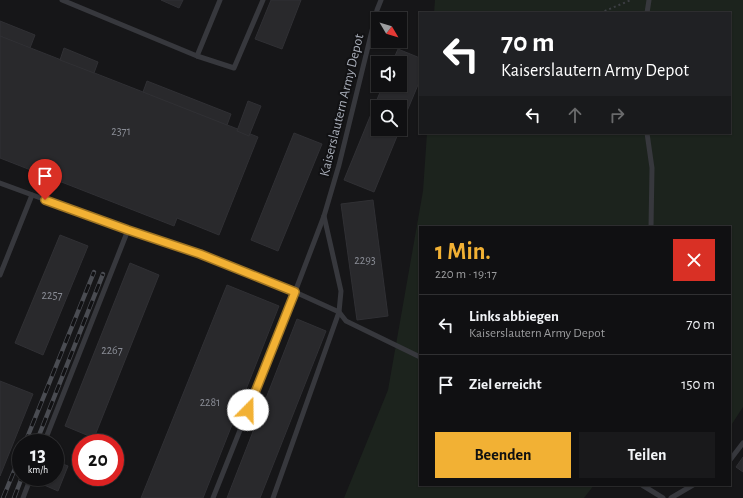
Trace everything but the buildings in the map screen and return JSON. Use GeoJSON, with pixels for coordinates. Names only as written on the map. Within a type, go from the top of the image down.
{"type":"FeatureCollection","features":[{"type":"Feature","properties":{"kind":"lane"},"geometry":{"type":"LineString","coordinates":[[62,0],[197,56],[234,68],[264,0]]}},
{"type":"Feature","properties":{"kind":"lane"},"geometry":{"type":"LineString","coordinates":[[197,56],[220,0]]}},
{"type":"Feature","properties":{"kind":"lane","name":"Kaiserslautern Army Depot"},"geometry":{"type":"LineString","coordinates":[[213,498],[324,216],[339,165],[377,10],[381,0]]}},
{"type":"Feature","properties":{"kind":"lane"},"geometry":{"type":"LineString","coordinates":[[647,12],[649,0]]}},
{"type":"Feature","properties":{"kind":"lane"},"geometry":{"type":"LineString","coordinates":[[647,134],[652,168],[651,226]]}},
{"type":"Feature","properties":{"kind":"lane"},"geometry":{"type":"LineString","coordinates":[[0,183],[128,230],[200,254],[295,292],[339,312],[346,321],[376,337],[419,357]]}},
{"type":"Feature","properties":{"kind":"lane"},"geometry":{"type":"LineString","coordinates":[[0,275],[32,195]]}},
{"type":"Feature","properties":{"kind":"lane","name":"Kaiserslautern Army Depot"},"geometry":{"type":"LineString","coordinates":[[273,498],[339,312],[341,291],[324,216]]}},
{"type":"Feature","properties":{"kind":"lane"},"geometry":{"type":"LineString","coordinates":[[48,434],[128,230]]}},
{"type":"Feature","properties":{"kind":"lane"},"geometry":{"type":"LineString","coordinates":[[731,459],[743,444]]}},
{"type":"Feature","properties":{"kind":"lane"},"geometry":{"type":"LineString","coordinates":[[23,498],[28,486]]}},
{"type":"Feature","properties":{"kind":"lane"},"geometry":{"type":"LineString","coordinates":[[644,486],[663,498]]}},
{"type":"Feature","properties":{"kind":"lane"},"geometry":{"type":"LineString","coordinates":[[671,498],[691,486]]}},
{"type":"Feature","properties":{"kind":"path"},"geometry":{"type":"LineString","coordinates":[[602,12],[630,0]]}},
{"type":"Feature","properties":{"kind":"shaded area"},"geometry":{"type":"Polygon","coordinates":[[[435,0],[743,0],[743,407],[731,425],[731,226],[419,226],[419,486],[593,486],[584,498],[344,498],[388,390],[423,191],[427,134],[731,134],[731,12],[434,12],[435,0]]]}},
{"type":"Feature","properties":{"kind":"railway"},"geometry":{"type":"LineString","coordinates":[[29,434],[94,272]]}},
{"type":"Feature","properties":{"kind":"railway"},"geometry":{"type":"LineString","coordinates":[[40,434],[103,274]]}},
{"type":"Feature","properties":{"kind":"railway"},"geometry":{"type":"LineString","coordinates":[[3,498],[12,476]]}},
{"type":"Feature","properties":{"kind":"railway"},"geometry":{"type":"LineString","coordinates":[[14,498],[19,486]]}},
{"type":"Feature","properties":{"kind":"route"},"geometry":{"type":"LineString","coordinates":[[45,200],[200,254],[244,273],[295,292],[248,410]]}}]}
